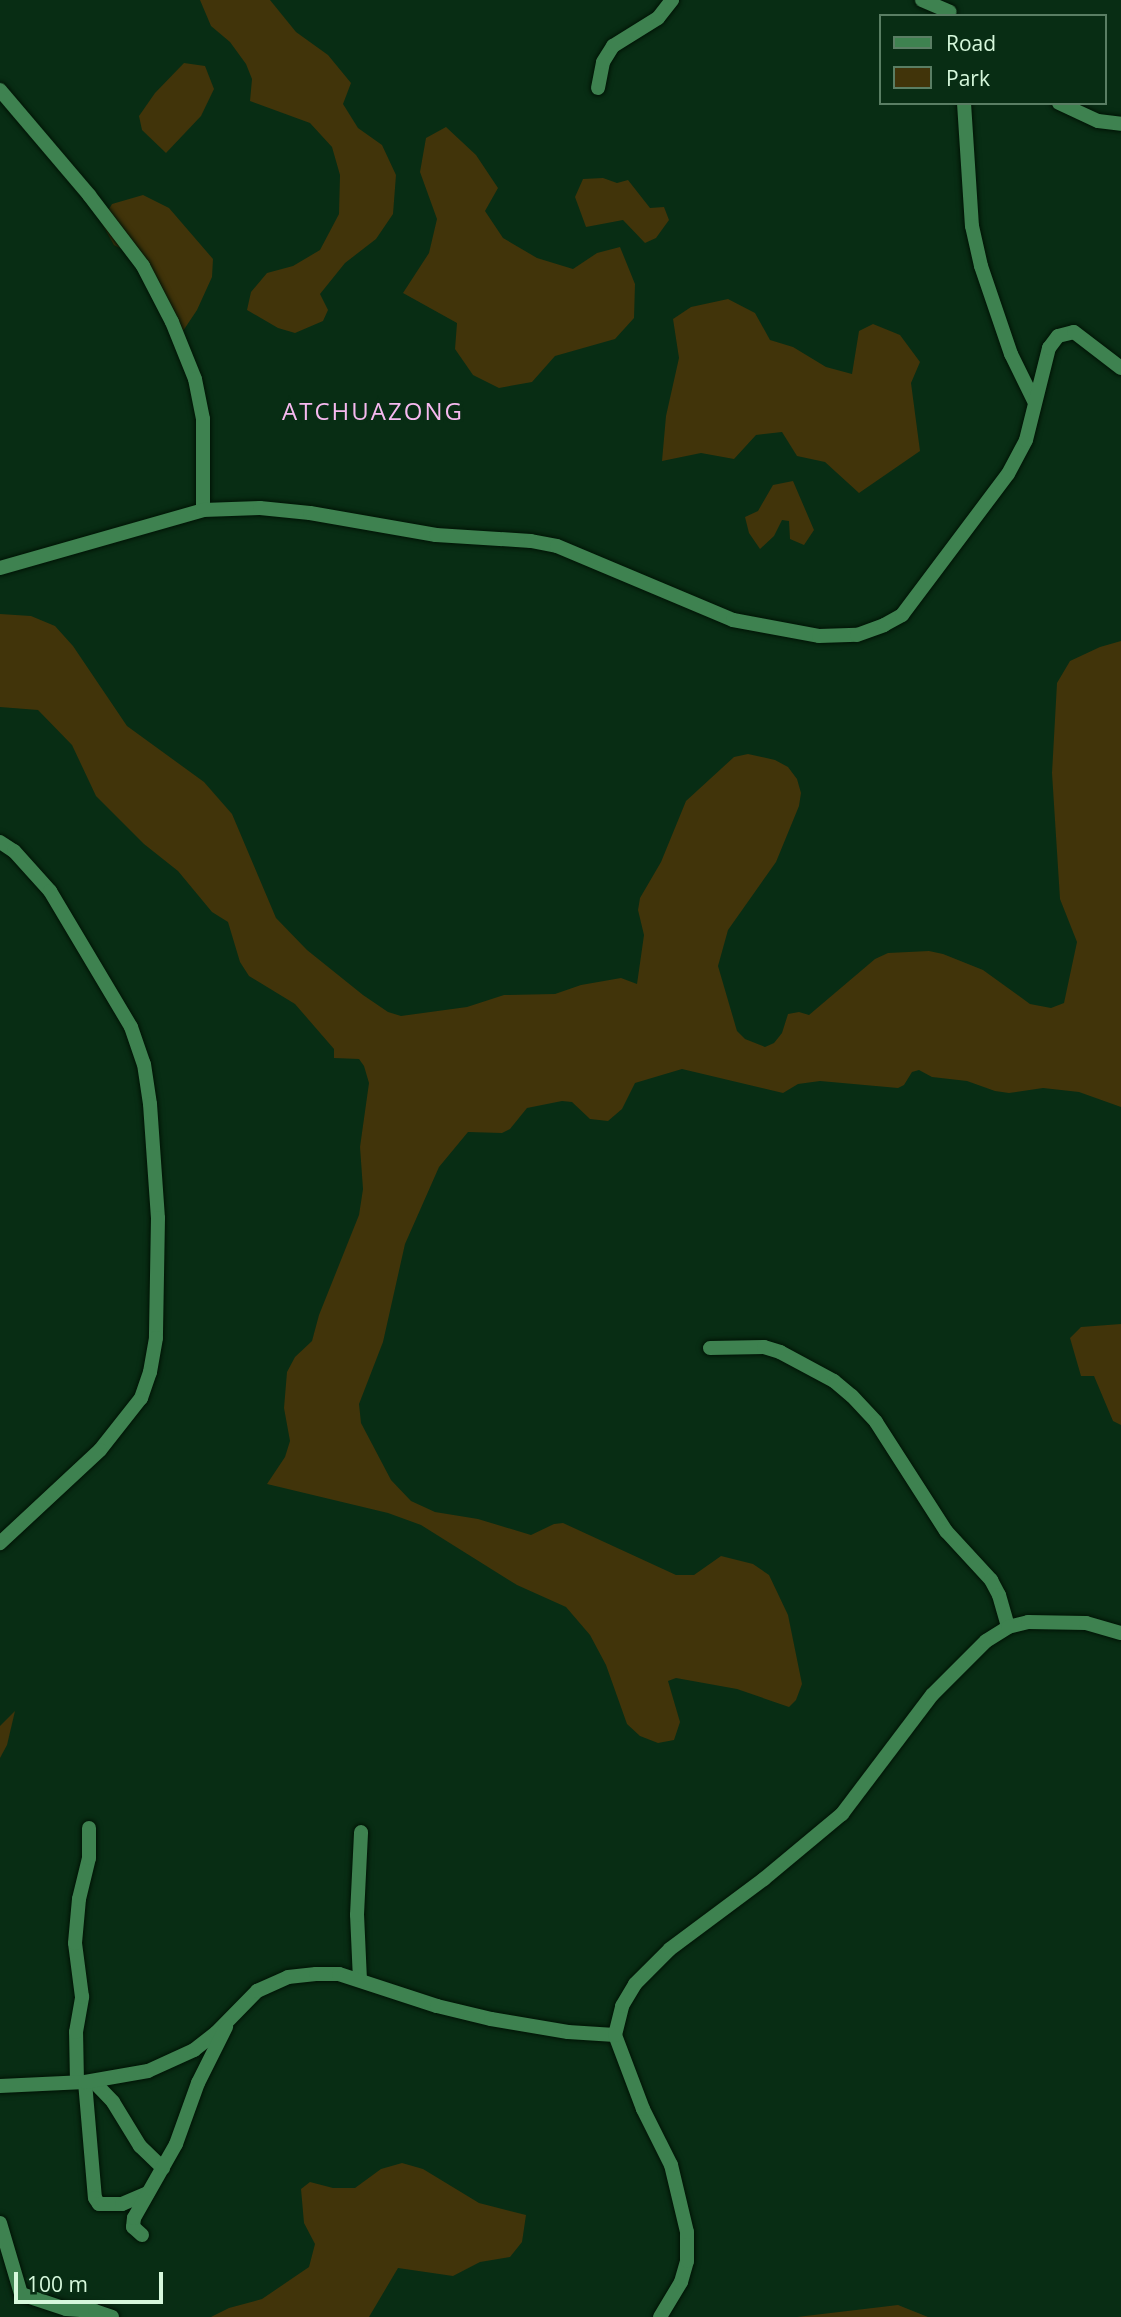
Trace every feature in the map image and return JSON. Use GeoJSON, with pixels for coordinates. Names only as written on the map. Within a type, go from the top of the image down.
{"type":"FeatureCollection","features":[{"type":"Feature","properties":{"kind":"street"},"geometry":{"type":"LineString","coordinates":[[598,88],[603,62],[613,46],[658,18],[672,0]]}},
{"type":"Feature","properties":{"kind":"street"},"geometry":{"type":"LineString","coordinates":[[922,0],[950,9]]}},
{"type":"Feature","properties":{"kind":"street"},"geometry":{"type":"LineString","coordinates":[[0,90],[89,195],[143,266],[172,322],[195,379],[203,419],[203,510]]}},
{"type":"Feature","properties":{"kind":"street"},"geometry":{"type":"LineString","coordinates":[[964,105],[972,226],[981,265],[1012,354],[1034,401]]}},
{"type":"Feature","properties":{"kind":"street"},"geometry":{"type":"LineString","coordinates":[[1063,105],[1098,121],[1121,124]]}},
{"type":"Feature","properties":{"kind":"street"},"geometry":{"type":"LineString","coordinates":[[0,568],[203,510],[260,508],[310,513],[436,536],[557,545],[733,620],[819,636],[857,635],[902,615],[1008,474],[1026,440],[1049,348],[1058,336],[1074,332],[1121,368]]}},
{"type":"Feature","properties":{"kind":"street"},"geometry":{"type":"LineString","coordinates":[[0,842],[14,851],[50,891],[131,1027],[144,1063],[150,1104],[158,1218],[156,1338],[150,1372],[141,1398],[100,1450],[0,1543]]}},
{"type":"Feature","properties":{"kind":"street"},"geometry":{"type":"LineString","coordinates":[[710,1348],[764,1347],[780,1352],[834,1381],[852,1396],[876,1422],[947,1531],[991,1580],[999,1595],[1007,1627]]}},
{"type":"Feature","properties":{"kind":"street"},"geometry":{"type":"LineString","coordinates":[[660,2317],[681,2282],[687,2261],[687,2232],[671,2165],[643,2109],[615,2035],[622,2006],[635,1984],[655,1963],[842,1814],[947,1678],[986,1641],[1007,1627],[1054,1620],[1086,1623],[1121,1633]]}},
{"type":"Feature","properties":{"kind":"street"},"geometry":{"type":"LineString","coordinates":[[89,1828],[89,1858],[79,1899],[75,1943],[82,1997],[75,2032],[85,2082],[95,2197],[99,2204],[122,2204],[149,2193]]}},
{"type":"Feature","properties":{"kind":"street"},"geometry":{"type":"LineString","coordinates":[[360,1980],[357,1915],[361,1832]]}},
{"type":"Feature","properties":{"kind":"street"},"geometry":{"type":"LineString","coordinates":[[0,2087],[85,2082],[148,2071],[194,2050],[257,1991],[288,1978],[339,1974],[425,2003],[491,2019],[556,2031],[615,2035]]}},
{"type":"Feature","properties":{"kind":"street"},"geometry":{"type":"LineString","coordinates":[[142,2235],[133,2227],[134,2218],[163,2168],[228,2021]]}},
{"type":"Feature","properties":{"kind":"street"},"geometry":{"type":"LineString","coordinates":[[85,2082],[108,2096],[140,2146],[163,2168]]}},
{"type":"Feature","properties":{"kind":"street"},"geometry":{"type":"LineString","coordinates":[[0,2223],[21,2294],[66,2309],[95,2311],[112,2317]]}},
{"type":"Feature","properties":{"kind":"green space"},"geometry":{"type":"Polygon","coordinates":[[[200,0],[270,0],[296,32],[328,55],[351,83],[343,104],[358,128],[382,145],[396,175],[393,214],[376,239],[345,263],[320,294],[328,310],[323,321],[295,333],[278,328],[247,310],[251,292],[267,273],[293,266],[320,250],[339,214],[340,175],[332,147],[310,123],[250,101],[252,79],[246,64],[230,42],[211,26],[200,0]]]}},
{"type":"Feature","properties":{"kind":"green space"},"geometry":{"type":"Polygon","coordinates":[[[184,63],[205,66],[214,89],[201,116],[166,153],[142,130],[139,116],[155,93],[184,63]]]}},
{"type":"Feature","properties":{"kind":"green space"},"geometry":{"type":"Polygon","coordinates":[[[446,127],[476,155],[498,188],[485,211],[503,238],[537,258],[573,269],[597,253],[620,247],[635,284],[634,318],[615,339],[555,356],[532,382],[499,388],[473,375],[455,349],[457,323],[403,293],[429,253],[437,219],[420,172],[426,138],[446,127]]]}},
{"type":"Feature","properties":{"kind":"green space"},"geometry":{"type":"Polygon","coordinates":[[[603,178],[617,183],[628,180],[650,208],[664,207],[669,220],[656,238],[645,243],[623,220],[586,227],[575,197],[583,179],[603,178]]]}},
{"type":"Feature","properties":{"kind":"green space"},"geometry":{"type":"Polygon","coordinates":[[[143,195],[169,208],[213,259],[212,277],[197,310],[181,334],[140,259],[114,245],[101,222],[112,204],[143,195]]]}},
{"type":"Feature","properties":{"kind":"green space"},"geometry":{"type":"Polygon","coordinates":[[[728,299],[755,313],[770,340],[793,347],[826,367],[852,374],[859,331],[873,324],[900,335],[920,362],[911,383],[920,451],[859,493],[825,462],[797,456],[782,432],[756,435],[734,459],[701,453],[662,461],[666,416],[679,358],[673,319],[691,307],[728,299]]]}},
{"type":"Feature","properties":{"kind":"green space"},"geometry":{"type":"Polygon","coordinates":[[[793,481],[814,530],[804,545],[790,539],[789,521],[782,520],[774,536],[760,549],[749,533],[745,517],[758,511],[773,485],[793,481]]]}},
{"type":"Feature","properties":{"kind":"green space"},"geometry":{"type":"Polygon","coordinates":[[[0,614],[31,616],[55,626],[73,646],[127,726],[204,782],[232,814],[276,918],[307,950],[363,995],[388,1012],[401,1016],[467,1007],[504,995],[555,994],[581,985],[621,978],[637,984],[644,935],[638,910],[640,898],[661,862],[686,801],[734,757],[748,754],[775,760],[788,767],[797,779],[801,793],[799,806],[776,862],[728,930],[718,966],[737,1031],[745,1039],[765,1047],[774,1043],[782,1033],[788,1014],[799,1012],[809,1015],[875,959],[888,953],[929,951],[943,954],[983,970],[1030,1004],[1051,1008],[1064,1003],[1077,942],[1060,899],[1052,773],[1057,683],[1070,661],[1121,641],[1121,1107],[1079,1092],[1043,1088],[1009,1093],[967,1081],[932,1077],[919,1070],[912,1072],[904,1085],[898,1088],[820,1081],[798,1084],[783,1093],[682,1069],[635,1083],[622,1109],[608,1121],[590,1119],[572,1102],[562,1101],[527,1108],[510,1129],[502,1133],[468,1132],[439,1167],[405,1244],[383,1342],[359,1404],[361,1423],[391,1480],[411,1501],[435,1512],[478,1519],[531,1535],[554,1524],[563,1523],[676,1575],[694,1575],[721,1556],[753,1564],[769,1575],[788,1615],[802,1684],[796,1700],[789,1707],[737,1689],[676,1678],[668,1681],[680,1722],[674,1740],[658,1743],[640,1736],[627,1724],[606,1665],[590,1635],[566,1607],[517,1585],[421,1525],[388,1513],[267,1484],[285,1457],[290,1441],[284,1408],[287,1372],[295,1357],[312,1341],[319,1315],[359,1215],[363,1189],[360,1147],[369,1083],[364,1066],[359,1059],[334,1058],[334,1049],[295,1004],[249,976],[240,962],[228,922],[212,912],[178,871],[144,844],[96,796],[72,745],[38,710],[0,707],[0,614]]]}},
{"type":"Feature","properties":{"kind":"green space"},"geometry":{"type":"Polygon","coordinates":[[[1121,1324],[1121,1425],[1113,1421],[1094,1376],[1081,1376],[1070,1338],[1081,1327],[1121,1324]]]}},
{"type":"Feature","properties":{"kind":"green space"},"geometry":{"type":"Polygon","coordinates":[[[15,1711],[7,1745],[0,1758],[0,1726],[15,1711]]]}},
{"type":"Feature","properties":{"kind":"green space"},"geometry":{"type":"Polygon","coordinates":[[[402,2163],[423,2169],[479,2203],[526,2215],[522,2242],[510,2257],[480,2262],[453,2276],[398,2268],[369,2317],[211,2317],[229,2308],[262,2299],[309,2267],[315,2244],[304,2223],[301,2189],[310,2182],[333,2188],[355,2188],[381,2169],[402,2163]]]}},
{"type":"Feature","properties":{"kind":"green space"},"geometry":{"type":"Polygon","coordinates":[[[898,2305],[928,2317],[797,2317],[898,2305]]]}},
{"type":"Feature","properties":{"kind":"district","name":"ATCHUAZONG"},"geometry":{"type":"Point","coordinates":[373,411]}}]}
